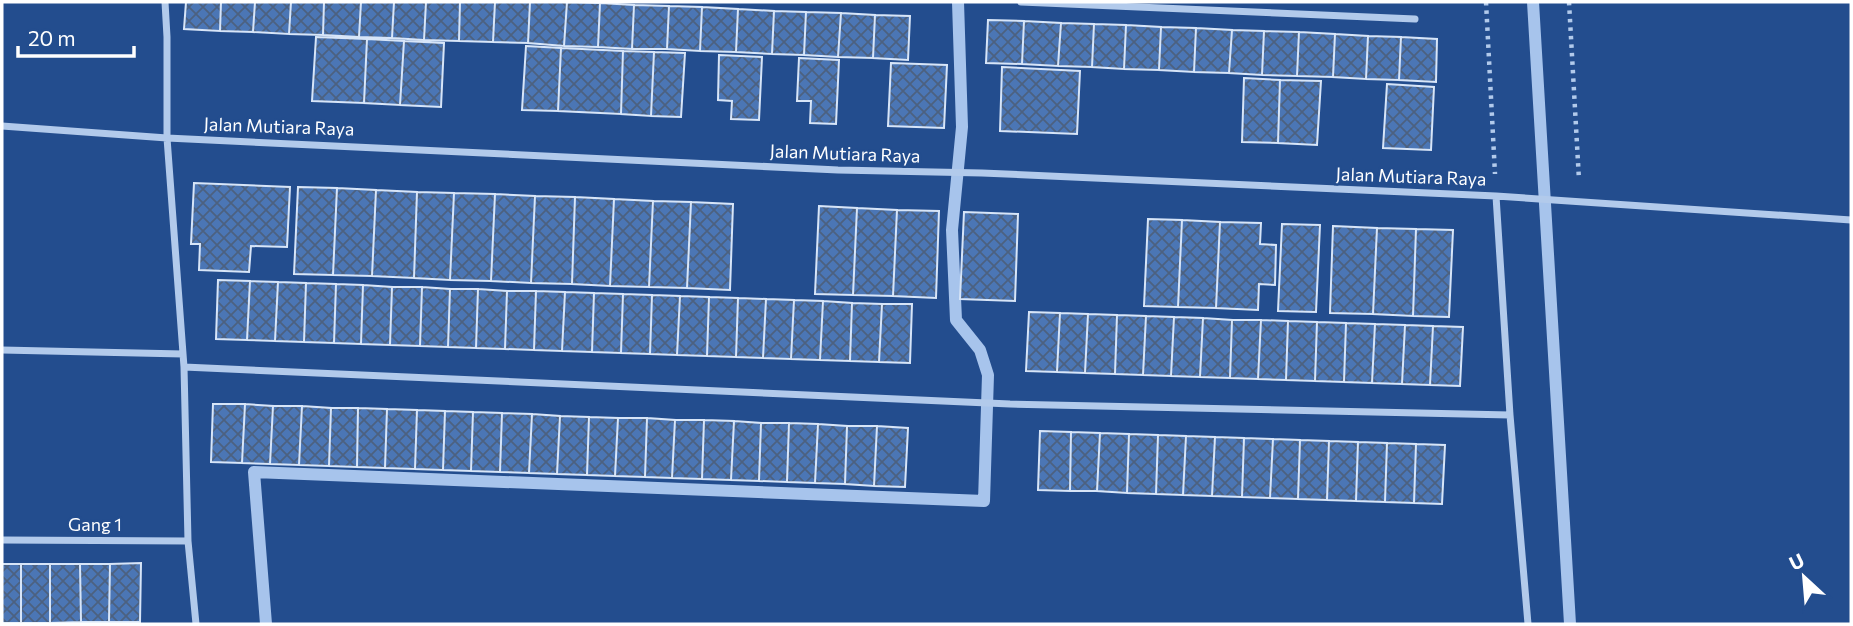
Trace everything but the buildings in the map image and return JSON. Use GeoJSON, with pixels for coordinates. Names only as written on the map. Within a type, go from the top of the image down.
{"type":"FeatureCollection","features":[{"type":"Feature","properties":{"kind":"street"},"geometry":{"type":"LineString","coordinates":[[165,2],[167,138],[184,367],[188,541],[197,624]]}},
{"type":"Feature","properties":{"kind":"street"},"geometry":{"type":"LineString","coordinates":[[1021,2],[1415,19]]}},
{"type":"Feature","properties":{"kind":"street","name":"Jalan Mutiara Raya"},"geometry":{"type":"LineString","coordinates":[[2,126],[167,138],[1496,196],[1851,220]]}},
{"type":"Feature","properties":{"kind":"street"},"geometry":{"type":"LineString","coordinates":[[1496,196],[1510,415],[1528,624]]}},
{"type":"Feature","properties":{"kind":"street"},"geometry":{"type":"LineString","coordinates":[[2,350],[183,354]]}},
{"type":"Feature","properties":{"kind":"street"},"geometry":{"type":"LineString","coordinates":[[184,367],[1010,404],[1510,415]]}},
{"type":"Feature","properties":{"kind":"street","name":"Gang 1"},"geometry":{"type":"LineString","coordinates":[[2,540],[188,541]]}},
{"type":"Feature","properties":{"kind":"path"},"geometry":{"type":"LineString","coordinates":[[1486,2],[1496,196]]}},
{"type":"Feature","properties":{"kind":"path"},"geometry":{"type":"LineString","coordinates":[[1569,2],[1580,201]]}},
{"type":"Feature","properties":{"kind":"waterway"},"geometry":{"type":"LineString","coordinates":[[266,624],[254,472],[984,501],[988,375],[980,350],[956,320],[952,230],[962,127],[958,2]]}},
{"type":"Feature","properties":{"kind":"waterway"},"geometry":{"type":"LineString","coordinates":[[1533,2],[1570,624]]}}]}
